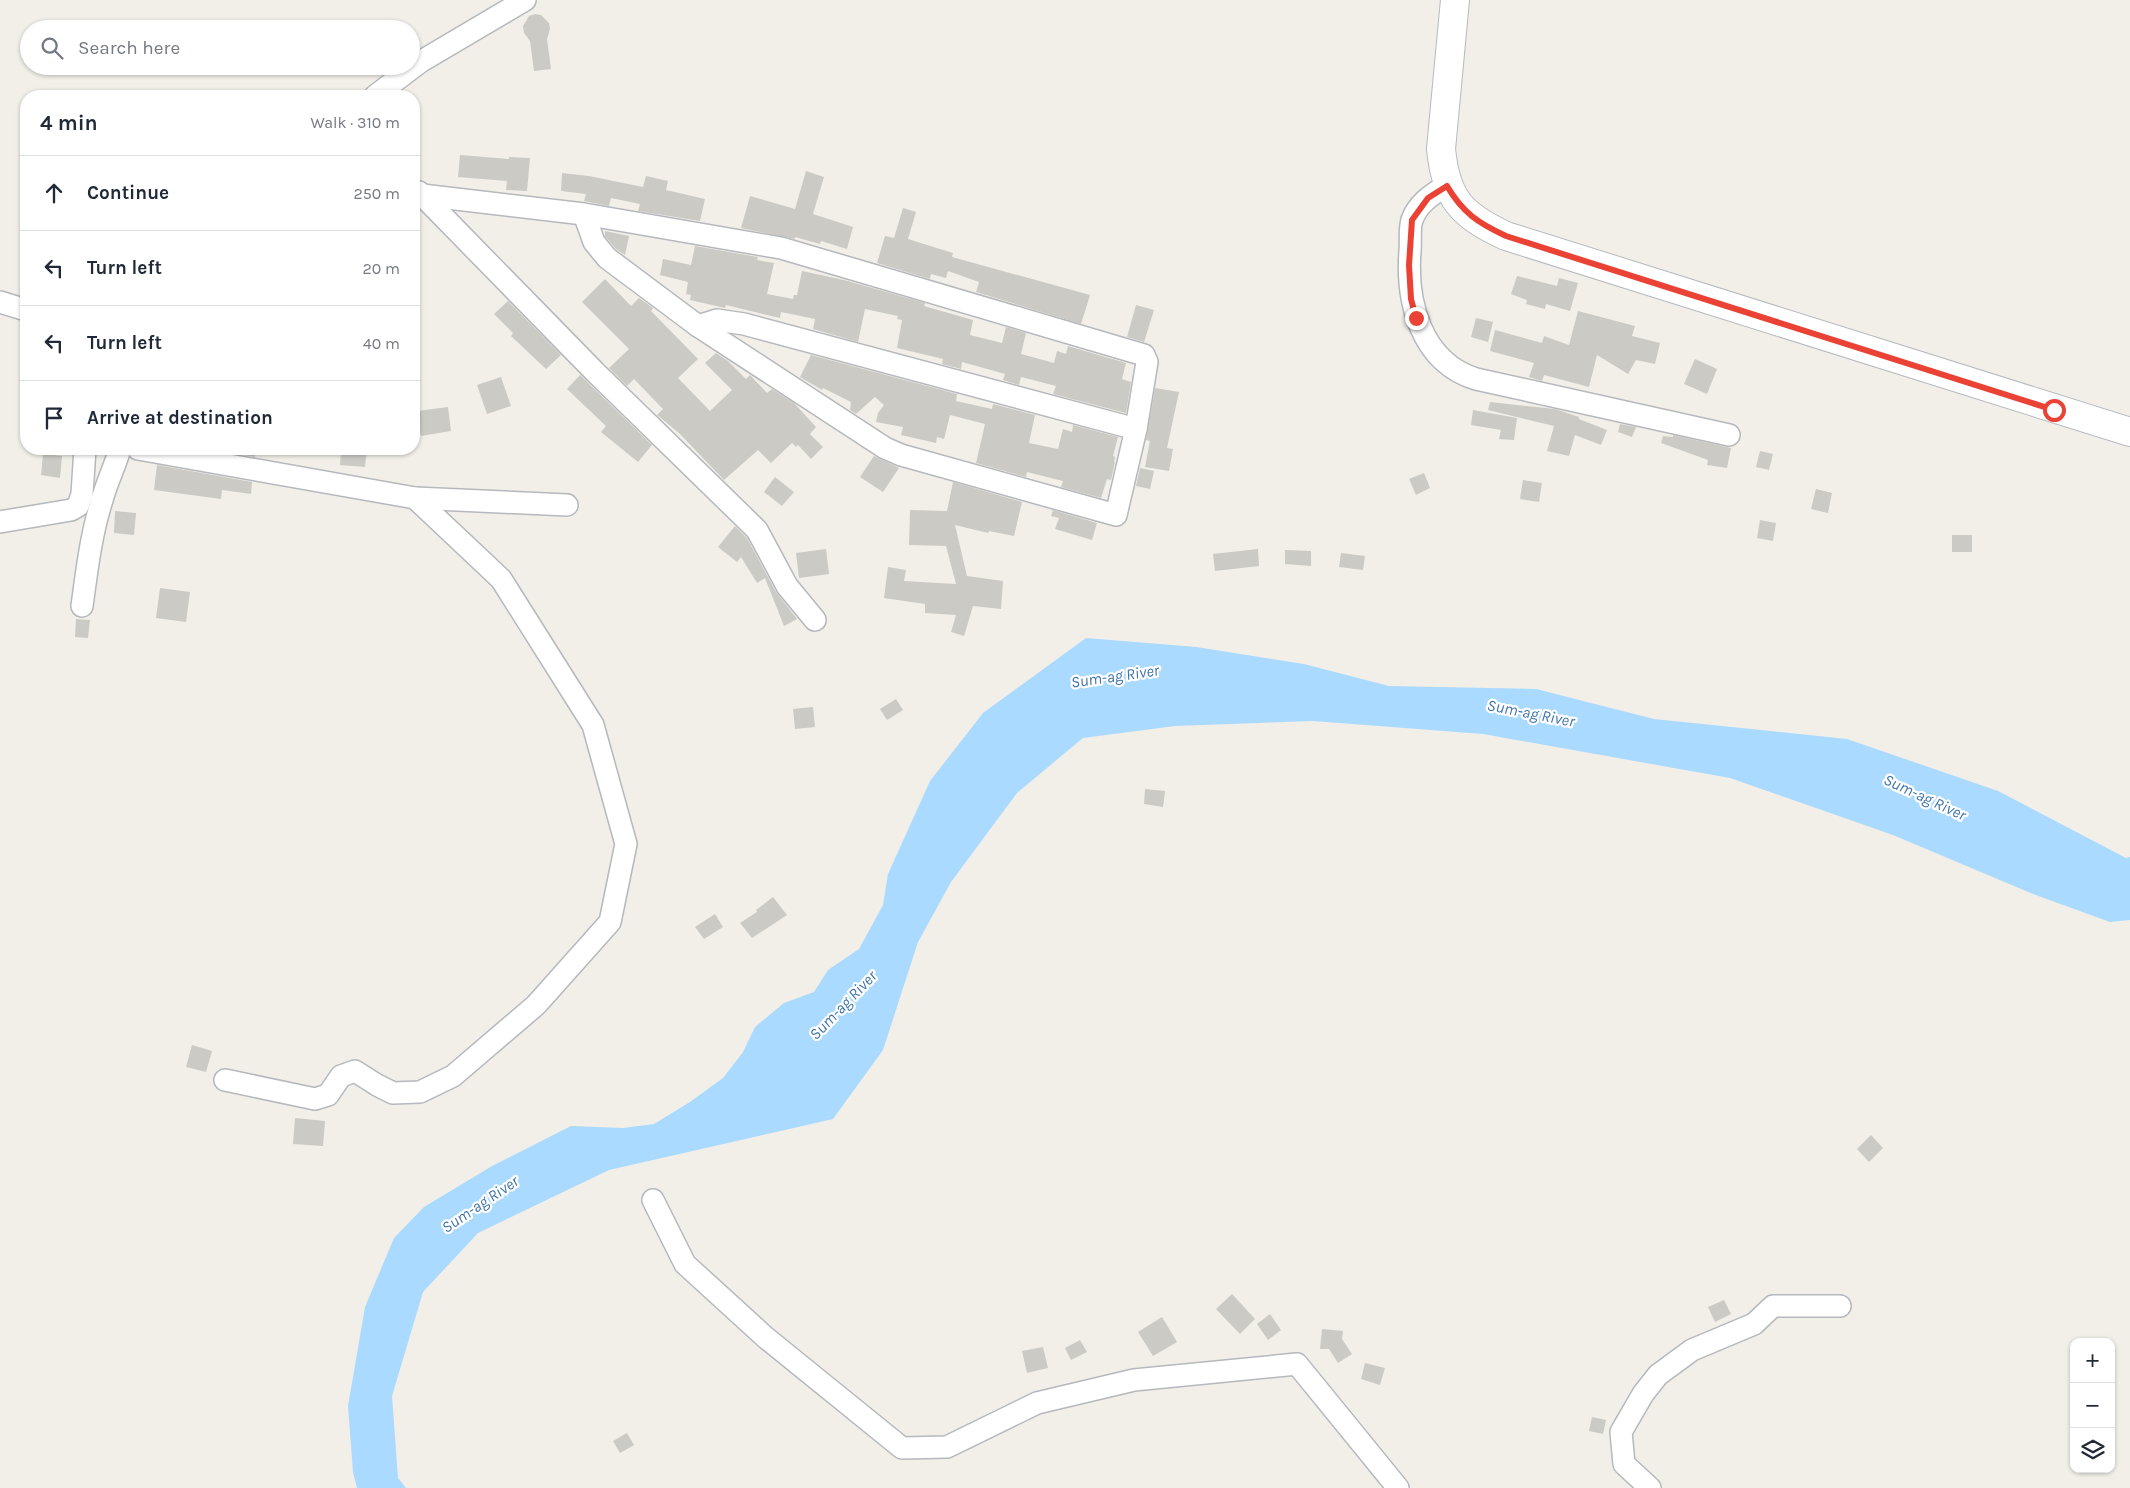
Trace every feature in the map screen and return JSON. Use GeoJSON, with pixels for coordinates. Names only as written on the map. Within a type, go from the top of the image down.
{"type":"FeatureCollection","features":[{"type":"Feature","properties":{"kind":"main road"},"geometry":{"type":"LineString","coordinates":[[1455,0],[1440,149],[1447,186],[1467,213],[1480,224],[1506,236],[2130,432]]}},
{"type":"Feature","properties":{"kind":"street"},"geometry":{"type":"LineString","coordinates":[[420,62],[525,0]]}},
{"type":"Feature","properties":{"kind":"street"},"geometry":{"type":"LineString","coordinates":[[383,90],[403,75]]}},
{"type":"Feature","properties":{"kind":"street"},"geometry":{"type":"LineString","coordinates":[[1447,186],[1428,198],[1412,220],[1409,265],[1411,299],[1416,318],[1425,338],[1436,353],[1452,369],[1476,379],[1730,435]]}},
{"type":"Feature","properties":{"kind":"street"},"geometry":{"type":"LineString","coordinates":[[420,191],[584,214],[781,248],[1144,355],[1147,362],[1136,429],[1116,515],[901,455],[885,448],[698,326],[606,258],[594,242],[584,214]]}},
{"type":"Feature","properties":{"kind":"street"},"geometry":{"type":"LineString","coordinates":[[420,193],[595,372],[757,530],[787,586],[815,620]]}},
{"type":"Feature","properties":{"kind":"street"},"geometry":{"type":"LineString","coordinates":[[0,302],[20,308]]}},
{"type":"Feature","properties":{"kind":"street"},"geometry":{"type":"LineString","coordinates":[[698,326],[717,320],[744,324],[1136,429]]}},
{"type":"Feature","properties":{"kind":"street"},"geometry":{"type":"LineString","coordinates":[[0,522],[71,510],[78,506],[82,494],[85,455]]}},
{"type":"Feature","properties":{"kind":"street"},"geometry":{"type":"LineString","coordinates":[[82,606],[90,552],[102,499],[118,455]]}},
{"type":"Feature","properties":{"kind":"street"},"geometry":{"type":"LineString","coordinates":[[172,455],[415,498],[566,505]]}},
{"type":"Feature","properties":{"kind":"street"},"geometry":{"type":"LineString","coordinates":[[225,1080],[314,1099],[328,1095],[341,1076],[355,1071],[393,1093],[420,1092],[453,1076],[536,1005],[610,922],[626,844],[593,725],[500,579],[415,498]]}},
{"type":"Feature","properties":{"kind":"street"},"geometry":{"type":"LineString","coordinates":[[653,1200],[685,1264],[765,1337],[902,1448],[947,1447],[1037,1404],[1134,1380],[1297,1364],[1398,1488]]}},
{"type":"Feature","properties":{"kind":"street"},"geometry":{"type":"LineString","coordinates":[[1650,1488],[1624,1464],[1621,1432],[1643,1394],[1658,1375],[1692,1350],[1754,1324],[1773,1306],[1840,1306]]}},
{"type":"Feature","properties":{"kind":"water","name":"Sum-ag River"},"geometry":{"type":"Polygon","coordinates":[[[1086,638],[1196,647],[1304,664],[1389,686],[1536,689],[1654,719],[1847,739],[1998,791],[2126,858],[2130,857],[2130,920],[2110,922],[2033,894],[1893,835],[1730,778],[1483,734],[1313,721],[1175,726],[1083,738],[1017,793],[951,882],[918,942],[883,1050],[833,1119],[609,1170],[478,1233],[423,1292],[392,1396],[398,1478],[406,1488],[357,1488],[353,1472],[348,1406],[365,1307],[394,1238],[424,1207],[492,1166],[571,1126],[623,1128],[654,1124],[690,1102],[723,1078],[743,1052],[755,1027],[784,1003],[814,992],[828,970],[859,949],[883,905],[888,874],[930,781],[983,713],[1086,638]]]}},
{"type":"Feature","properties":{"kind":"building"},"geometry":{"type":"Polygon","coordinates":[[[541,15],[549,23],[550,29],[547,39],[551,69],[534,71],[530,41],[524,33],[523,26],[529,16],[541,15]]]}},
{"type":"Feature","properties":{"kind":"building"},"geometry":{"type":"Polygon","coordinates":[[[460,155],[509,159],[509,157],[530,158],[527,191],[506,190],[507,181],[458,177],[460,155]]]}},
{"type":"Feature","properties":{"kind":"building"},"geometry":{"type":"Polygon","coordinates":[[[806,171],[824,177],[813,214],[853,227],[847,249],[821,241],[820,244],[795,237],[795,239],[741,228],[750,196],[795,209],[806,171]]]}},
{"type":"Feature","properties":{"kind":"building"},"geometry":{"type":"Polygon","coordinates":[[[562,173],[589,176],[643,187],[646,176],[668,181],[666,190],[705,199],[700,221],[638,211],[640,204],[611,198],[609,206],[584,201],[586,194],[561,191],[562,173]]]}},
{"type":"Feature","properties":{"kind":"building"},"geometry":{"type":"Polygon","coordinates":[[[903,208],[916,212],[908,239],[953,253],[952,257],[1090,295],[1081,324],[976,292],[979,282],[948,271],[946,278],[931,274],[930,279],[877,263],[885,236],[894,238],[903,208]]]}},
{"type":"Feature","properties":{"kind":"building"},"geometry":{"type":"Polygon","coordinates":[[[605,231],[629,236],[625,255],[616,249],[605,236],[605,231]]]}},
{"type":"Feature","properties":{"kind":"building"},"geometry":{"type":"Polygon","coordinates":[[[695,246],[758,257],[757,260],[774,263],[767,294],[793,299],[794,295],[797,295],[802,271],[844,280],[925,303],[924,306],[973,320],[970,335],[1002,343],[1006,327],[1026,333],[1021,354],[1054,363],[1057,351],[1066,354],[1068,346],[1126,363],[1122,379],[1131,382],[1126,413],[1053,394],[1056,386],[1021,377],[1019,385],[1003,380],[1005,374],[962,362],[961,369],[942,364],[943,359],[897,348],[902,320],[897,319],[898,316],[865,309],[858,342],[813,329],[815,319],[781,312],[780,318],[726,305],[725,308],[690,300],[691,295],[686,294],[688,282],[660,275],[663,259],[691,265],[695,246]]]}},
{"type":"Feature","properties":{"kind":"building"},"geometry":{"type":"Polygon","coordinates":[[[1517,276],[1557,286],[1559,278],[1578,283],[1570,311],[1546,304],[1545,309],[1526,304],[1527,300],[1511,294],[1517,276]]]}},
{"type":"Feature","properties":{"kind":"building"},"geometry":{"type":"Polygon","coordinates":[[[605,279],[631,306],[639,298],[653,308],[651,311],[698,359],[678,378],[710,411],[732,390],[705,363],[716,353],[728,361],[746,379],[750,375],[767,393],[772,389],[794,403],[816,427],[810,434],[823,447],[811,459],[798,445],[796,447],[792,443],[771,463],[758,450],[724,480],[679,433],[657,415],[663,409],[634,379],[627,386],[609,368],[629,349],[582,302],[605,279]]]}},
{"type":"Feature","properties":{"kind":"building"},"geometry":{"type":"Polygon","coordinates":[[[508,301],[561,355],[546,369],[511,336],[513,333],[494,314],[508,301]]]}},
{"type":"Feature","properties":{"kind":"building"},"geometry":{"type":"Polygon","coordinates":[[[1136,305],[1154,310],[1144,342],[1127,337],[1136,305]]]}},
{"type":"Feature","properties":{"kind":"building"},"geometry":{"type":"Polygon","coordinates":[[[1578,311],[1635,326],[1632,336],[1660,343],[1655,364],[1636,360],[1628,374],[1597,355],[1589,387],[1544,375],[1542,381],[1529,377],[1534,363],[1490,351],[1495,330],[1542,343],[1544,336],[1569,345],[1578,311]]]}},
{"type":"Feature","properties":{"kind":"building"},"geometry":{"type":"Polygon","coordinates":[[[1476,318],[1493,322],[1488,342],[1471,337],[1476,318]]]}},
{"type":"Feature","properties":{"kind":"building"},"geometry":{"type":"Polygon","coordinates":[[[811,355],[957,394],[956,401],[992,409],[993,404],[1035,415],[1029,443],[1058,449],[1063,429],[1072,432],[1073,425],[1118,437],[1113,456],[1115,457],[1115,462],[1111,480],[1107,479],[1101,498],[1061,487],[1063,481],[1027,472],[1026,477],[976,463],[985,424],[950,415],[944,439],[937,437],[936,443],[901,435],[903,427],[876,422],[878,413],[884,405],[875,397],[856,414],[850,410],[851,402],[823,388],[822,390],[800,377],[811,355]]]}},
{"type":"Feature","properties":{"kind":"building"},"geometry":{"type":"Polygon","coordinates":[[[1695,359],[1717,369],[1707,394],[1684,384],[1695,359]]]}},
{"type":"Feature","properties":{"kind":"building"},"geometry":{"type":"Polygon","coordinates":[[[580,375],[652,445],[638,462],[601,432],[606,426],[567,389],[580,375]]]}},
{"type":"Feature","properties":{"kind":"building"},"geometry":{"type":"Polygon","coordinates":[[[501,377],[511,406],[487,414],[477,385],[501,377]]]}},
{"type":"Feature","properties":{"kind":"building"},"geometry":{"type":"Polygon","coordinates":[[[1155,388],[1179,392],[1167,448],[1173,449],[1169,471],[1145,467],[1150,441],[1146,440],[1155,388]]]}},
{"type":"Feature","properties":{"kind":"building"},"geometry":{"type":"Polygon","coordinates":[[[1490,402],[1555,409],[1579,417],[1579,419],[1607,430],[1601,445],[1575,435],[1569,456],[1547,451],[1554,426],[1488,410],[1490,402]]]}},
{"type":"Feature","properties":{"kind":"building"},"geometry":{"type":"Polygon","coordinates":[[[448,407],[451,431],[421,436],[420,411],[448,407]]]}},
{"type":"Feature","properties":{"kind":"building"},"geometry":{"type":"Polygon","coordinates":[[[1473,410],[1517,418],[1514,440],[1499,439],[1501,430],[1471,425],[1473,410]]]}},
{"type":"Feature","properties":{"kind":"building"},"geometry":{"type":"Polygon","coordinates":[[[1620,424],[1636,427],[1632,437],[1618,432],[1620,424]]]}},
{"type":"Feature","properties":{"kind":"building"},"geometry":{"type":"Polygon","coordinates":[[[1673,435],[1731,448],[1727,468],[1707,465],[1708,460],[1661,443],[1663,436],[1673,437],[1673,435]]]}},
{"type":"Feature","properties":{"kind":"building"},"geometry":{"type":"Polygon","coordinates":[[[1760,451],[1773,454],[1769,470],[1756,467],[1760,451]]]}},
{"type":"Feature","properties":{"kind":"building"},"geometry":{"type":"Polygon","coordinates":[[[43,455],[62,456],[60,478],[41,475],[43,455]]]}},
{"type":"Feature","properties":{"kind":"building"},"geometry":{"type":"Polygon","coordinates":[[[341,455],[366,455],[365,467],[340,465],[341,455]]]}},
{"type":"Feature","properties":{"kind":"building"},"geometry":{"type":"Polygon","coordinates":[[[874,456],[899,468],[883,492],[860,477],[874,456]]]}},
{"type":"Feature","properties":{"kind":"building"},"geometry":{"type":"Polygon","coordinates":[[[157,465],[252,482],[251,494],[222,490],[221,499],[154,490],[157,465]]]}},
{"type":"Feature","properties":{"kind":"building"},"geometry":{"type":"Polygon","coordinates":[[[1140,468],[1154,471],[1150,489],[1136,486],[1140,468]]]}},
{"type":"Feature","properties":{"kind":"building"},"geometry":{"type":"Polygon","coordinates":[[[1424,473],[1430,488],[1416,495],[1409,479],[1424,473]]]}},
{"type":"Feature","properties":{"kind":"building"},"geometry":{"type":"Polygon","coordinates":[[[775,477],[794,492],[782,506],[764,492],[775,477]]]}},
{"type":"Feature","properties":{"kind":"building"},"geometry":{"type":"Polygon","coordinates":[[[1523,480],[1542,483],[1539,502],[1520,499],[1523,480]]]}},
{"type":"Feature","properties":{"kind":"building"},"geometry":{"type":"Polygon","coordinates":[[[953,482],[1022,502],[1014,536],[989,531],[988,533],[955,525],[967,576],[1003,581],[1001,609],[973,606],[964,636],[951,632],[956,615],[925,613],[925,604],[884,598],[888,567],[906,570],[904,581],[956,584],[946,546],[909,545],[910,510],[947,511],[953,482]]]}},
{"type":"Feature","properties":{"kind":"building"},"geometry":{"type":"Polygon","coordinates":[[[1816,489],[1832,493],[1828,513],[1811,509],[1816,489]]]}},
{"type":"Feature","properties":{"kind":"building"},"geometry":{"type":"Polygon","coordinates":[[[1053,510],[1097,523],[1092,540],[1055,529],[1059,518],[1051,516],[1053,510]]]}},
{"type":"Feature","properties":{"kind":"building"},"geometry":{"type":"Polygon","coordinates":[[[115,511],[136,513],[134,535],[114,533],[115,511]]]}},
{"type":"Feature","properties":{"kind":"building"},"geometry":{"type":"Polygon","coordinates":[[[1760,520],[1776,523],[1773,541],[1757,538],[1760,520]]]}},
{"type":"Feature","properties":{"kind":"building"},"geometry":{"type":"Polygon","coordinates":[[[735,526],[747,538],[776,592],[797,619],[784,626],[765,578],[757,583],[741,557],[737,562],[718,547],[735,526]]]}},
{"type":"Feature","properties":{"kind":"building"},"geometry":{"type":"Polygon","coordinates":[[[1952,535],[1972,535],[1972,552],[1952,552],[1952,535]]]}},
{"type":"Feature","properties":{"kind":"building"},"geometry":{"type":"Polygon","coordinates":[[[826,549],[829,574],[799,578],[796,553],[826,549]]]}},
{"type":"Feature","properties":{"kind":"building"},"geometry":{"type":"Polygon","coordinates":[[[1258,549],[1259,566],[1215,571],[1213,554],[1258,549]]]}},
{"type":"Feature","properties":{"kind":"building"},"geometry":{"type":"Polygon","coordinates":[[[1285,550],[1311,551],[1311,566],[1285,564],[1285,550]]]}},
{"type":"Feature","properties":{"kind":"building"},"geometry":{"type":"Polygon","coordinates":[[[1341,553],[1365,556],[1363,570],[1339,567],[1341,553]]]}},
{"type":"Feature","properties":{"kind":"building"},"geometry":{"type":"Polygon","coordinates":[[[160,588],[190,592],[186,622],[156,618],[160,588]]]}},
{"type":"Feature","properties":{"kind":"building"},"geometry":{"type":"Polygon","coordinates":[[[76,619],[90,620],[88,638],[75,637],[76,619]]]}},
{"type":"Feature","properties":{"kind":"building"},"geometry":{"type":"Polygon","coordinates":[[[896,699],[903,710],[887,720],[880,709],[896,699]]]}},
{"type":"Feature","properties":{"kind":"building"},"geometry":{"type":"Polygon","coordinates":[[[813,707],[815,727],[795,729],[793,709],[813,707]]]}},
{"type":"Feature","properties":{"kind":"building"},"geometry":{"type":"Polygon","coordinates":[[[1145,789],[1165,791],[1163,807],[1144,804],[1145,789]]]}},
{"type":"Feature","properties":{"kind":"building"},"geometry":{"type":"Polygon","coordinates":[[[773,897],[787,915],[752,938],[740,923],[757,912],[756,910],[773,897]]]}},
{"type":"Feature","properties":{"kind":"building"},"geometry":{"type":"Polygon","coordinates":[[[715,914],[723,927],[704,939],[695,927],[715,914]]]}},
{"type":"Feature","properties":{"kind":"building"},"geometry":{"type":"Polygon","coordinates":[[[192,1045],[212,1051],[206,1072],[186,1067],[192,1045]]]}},
{"type":"Feature","properties":{"kind":"building"},"geometry":{"type":"Polygon","coordinates":[[[295,1118],[325,1121],[323,1146],[293,1144],[295,1118]]]}},
{"type":"Feature","properties":{"kind":"building"},"geometry":{"type":"Polygon","coordinates":[[[1871,1135],[1883,1148],[1869,1162],[1857,1149],[1871,1135]]]}},
{"type":"Feature","properties":{"kind":"building"},"geometry":{"type":"Polygon","coordinates":[[[1232,1294],[1255,1319],[1240,1334],[1216,1309],[1232,1294]]]}},
{"type":"Feature","properties":{"kind":"building"},"geometry":{"type":"Polygon","coordinates":[[[1724,1300],[1731,1314],[1715,1322],[1708,1307],[1724,1300]]]}},
{"type":"Feature","properties":{"kind":"building"},"geometry":{"type":"Polygon","coordinates":[[[1270,1314],[1281,1330],[1268,1340],[1257,1324],[1270,1314]]]}},
{"type":"Feature","properties":{"kind":"building"},"geometry":{"type":"Polygon","coordinates":[[[1162,1317],[1177,1342],[1153,1356],[1138,1332],[1162,1317]]]}},
{"type":"Feature","properties":{"kind":"building"},"geometry":{"type":"Polygon","coordinates":[[[1322,1329],[1343,1331],[1342,1339],[1352,1354],[1338,1363],[1329,1349],[1320,1349],[1322,1329]]]}},
{"type":"Feature","properties":{"kind":"building"},"geometry":{"type":"Polygon","coordinates":[[[1080,1340],[1087,1352],[1071,1360],[1065,1348],[1080,1340]]]}},
{"type":"Feature","properties":{"kind":"building"},"geometry":{"type":"Polygon","coordinates":[[[1043,1347],[1048,1368],[1027,1373],[1022,1351],[1043,1347]]]}},
{"type":"Feature","properties":{"kind":"building"},"geometry":{"type":"Polygon","coordinates":[[[1365,1363],[1385,1368],[1380,1385],[1361,1379],[1365,1363]]]}},
{"type":"Feature","properties":{"kind":"building"},"geometry":{"type":"Polygon","coordinates":[[[1592,1417],[1606,1420],[1603,1434],[1589,1431],[1592,1417]]]}},
{"type":"Feature","properties":{"kind":"building"},"geometry":{"type":"Polygon","coordinates":[[[627,1433],[634,1445],[620,1453],[613,1441],[627,1433]]]}},
{"type":"Feature","properties":{"kind":"route"},"geometry":{"type":"LineString","coordinates":[[1416,318],[1411,299],[1409,265],[1412,220],[1428,198],[1447,186],[1467,213],[1480,224],[1506,236],[2054,410]]}}]}
